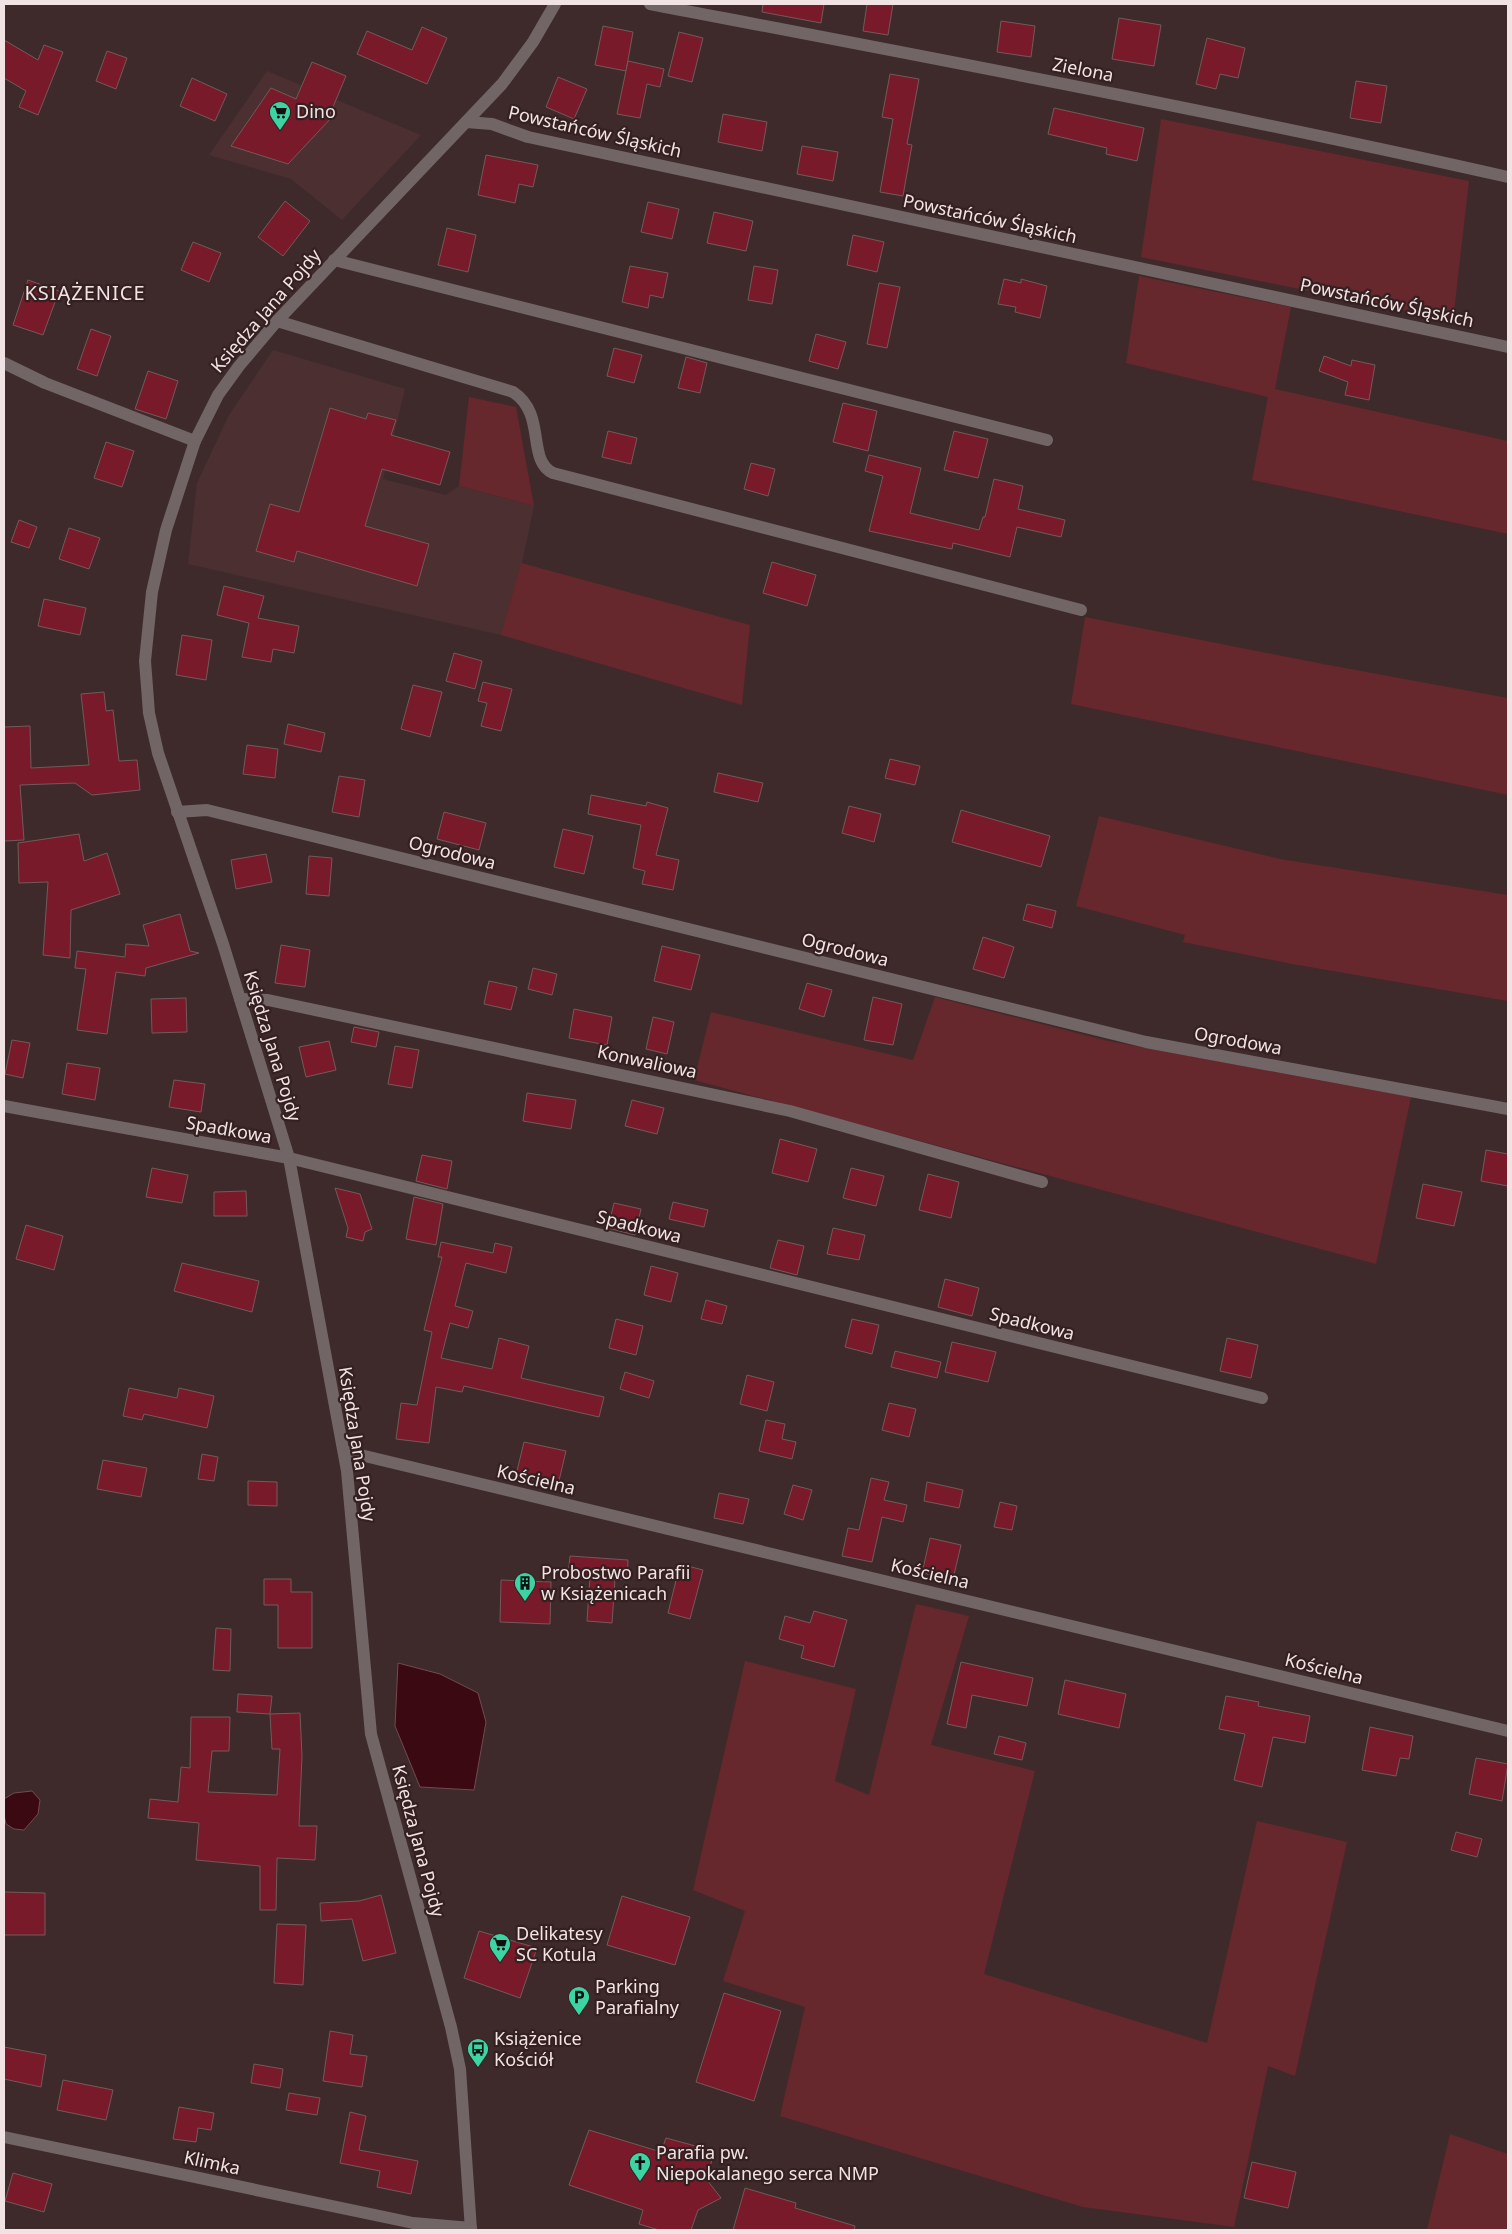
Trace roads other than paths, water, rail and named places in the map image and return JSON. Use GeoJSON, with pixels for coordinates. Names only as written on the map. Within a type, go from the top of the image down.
{"type":"FeatureCollection","features":[{"type":"Feature","properties":{"kind":"street","name":"Księdza Jana Pojdy"},"geometry":{"type":"LineString","coordinates":[[471,2229],[460,2069],[451,2027],[371,1734],[344,1451],[289,1158],[240,999],[152,732],[146,692],[145,661],[148,621],[159,560],[173,506],[195,441],[209,411],[228,380],[277,321],[466,122],[518,63],[533,42],[555,4]]}},
{"type":"Feature","properties":{"kind":"street","name":"Zielona"},"geometry":{"type":"LineString","coordinates":[[650,4],[1400,152],[1508,177]]}},
{"type":"Feature","properties":{"kind":"street","name":"Powstańców Śląskich"},"geometry":{"type":"LineString","coordinates":[[466,122],[492,124],[538,139],[1508,347]]}},
{"type":"Feature","properties":{"kind":"street"},"geometry":{"type":"LineString","coordinates":[[334,260],[1047,440]]}},
{"type":"Feature","properties":{"kind":"street"},"geometry":{"type":"LineString","coordinates":[[277,321],[513,392],[523,400],[533,421],[541,462],[553,473],[1081,610]]}},
{"type":"Feature","properties":{"kind":"street"},"geometry":{"type":"LineString","coordinates":[[4,363],[45,383],[195,441]]}},
{"type":"Feature","properties":{"kind":"street","name":"Ogrodowa"},"geometry":{"type":"LineString","coordinates":[[177,812],[207,810],[1146,1042],[1508,1108]]}},
{"type":"Feature","properties":{"kind":"street","name":"Konwaliowa"},"geometry":{"type":"LineString","coordinates":[[240,999],[268,1000],[790,1111],[1042,1182]]}},
{"type":"Feature","properties":{"kind":"street","name":"Spadkowa"},"geometry":{"type":"LineString","coordinates":[[4,1106],[289,1158],[1262,1398]]}},
{"type":"Feature","properties":{"kind":"street","name":"Kościelna"},"geometry":{"type":"LineString","coordinates":[[344,1451],[1508,1731]]}},
{"type":"Feature","properties":{"kind":"street","name":"Klimka"},"geometry":{"type":"LineString","coordinates":[[4,2137],[412,2226],[471,2229]]}},
{"type":"Feature","properties":{"kind":"place","name":"Dino"},"geometry":{"type":"Point","coordinates":[280,131]}},
{"type":"Feature","properties":{"kind":"place","name":"Probostwo Parafii w Książenicach"},"geometry":{"type":"Point","coordinates":[525,1602]}},
{"type":"Feature","properties":{"kind":"place","name":"Delikatesy SC Kotula"},"geometry":{"type":"Point","coordinates":[500,1963]}},
{"type":"Feature","properties":{"kind":"place","name":"Parking Parafialny"},"geometry":{"type":"Point","coordinates":[579,2016]}},
{"type":"Feature","properties":{"kind":"place","name":"Książenice Kościół"},"geometry":{"type":"Point","coordinates":[478,2068]}},
{"type":"Feature","properties":{"kind":"place","name":"Parafia pw. Niepokalanego serca NMP"},"geometry":{"type":"Point","coordinates":[640,2182]}},
{"type":"Feature","properties":{"kind":"district","name":"KSIĄŻENICE"},"geometry":{"type":"Point","coordinates":[85,293]}}]}
